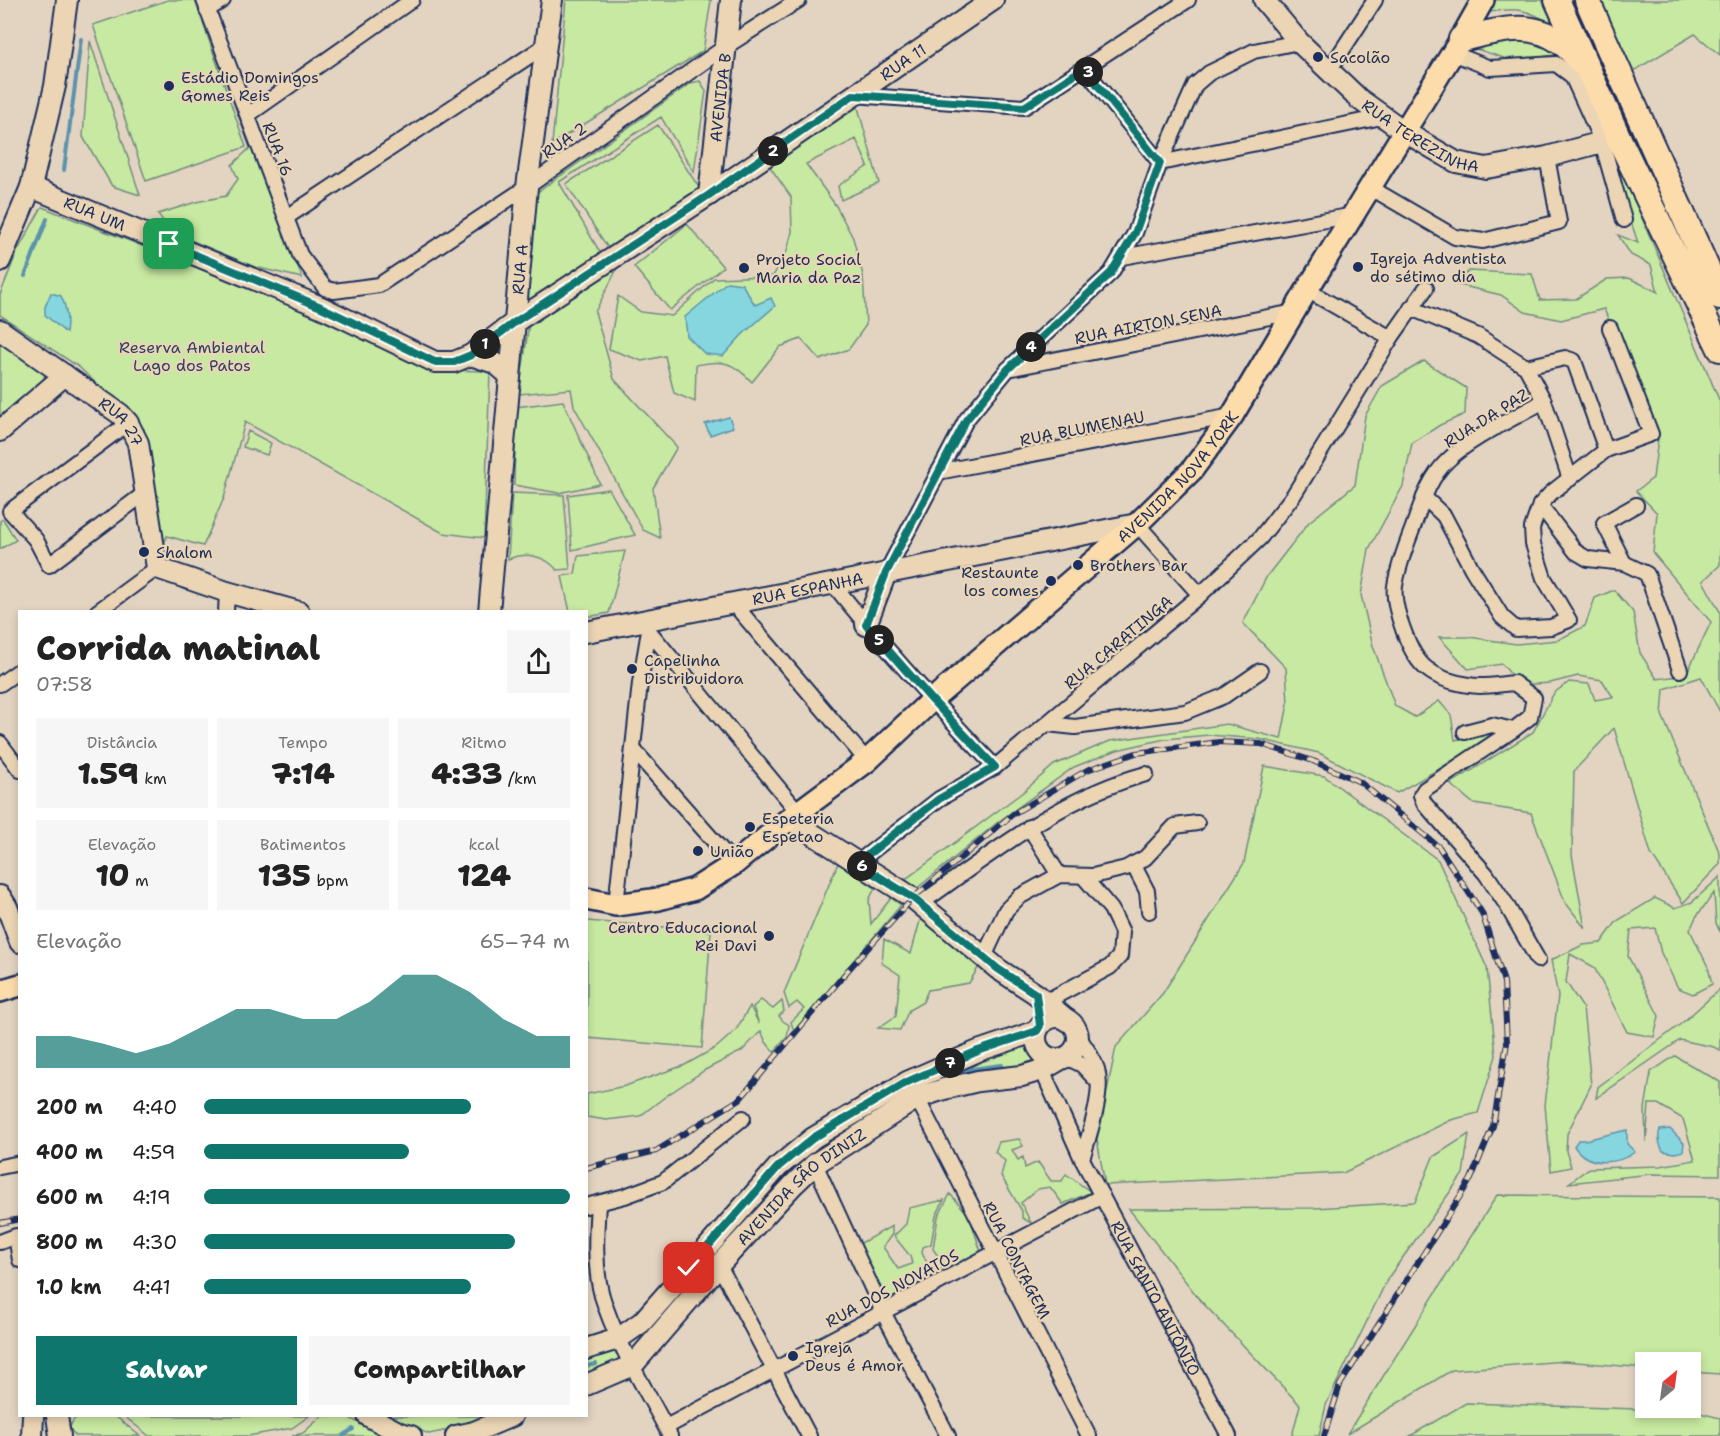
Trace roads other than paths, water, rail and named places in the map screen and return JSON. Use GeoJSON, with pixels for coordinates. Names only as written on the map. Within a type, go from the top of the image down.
{"type":"FeatureCollection","features":[{"type":"Feature","properties":{"kind":"highway"},"geometry":{"type":"LineString","coordinates":[[1557,0],[1588,69],[1611,141],[1720,349]]}},
{"type":"Feature","properties":{"kind":"highway"},"geometry":{"type":"LineString","coordinates":[[1587,0],[1720,297]]}},
{"type":"Feature","properties":{"kind":"highway"},"geometry":{"type":"LineString","coordinates":[[1457,46],[1506,28],[1535,29],[1561,42],[1588,69]]}},
{"type":"Feature","properties":{"kind":"main road","name":"AVENIDA NOVA YORK"},"geometry":{"type":"LineString","coordinates":[[588,899],[616,905],[659,899],[695,889],[734,864],[867,761],[932,700],[1137,524],[1192,470],[1232,416],[1483,0]]}},
{"type":"Feature","properties":{"kind":"main road"},"geometry":{"type":"LineString","coordinates":[[0,991],[18,986]]}},
{"type":"Feature","properties":{"kind":"street"},"geometry":{"type":"LineString","coordinates":[[0,261],[31,187],[55,87],[67,0]]}},
{"type":"Feature","properties":{"kind":"street"},"geometry":{"type":"LineString","coordinates":[[205,5],[223,0]]}},
{"type":"Feature","properties":{"kind":"street"},"geometry":{"type":"LineString","coordinates":[[248,115],[412,0]]}},
{"type":"Feature","properties":{"kind":"street","name":"RUA A"},"geometry":{"type":"LineString","coordinates":[[489,610],[527,186],[552,0]]}},
{"type":"Feature","properties":{"kind":"street","name":"AVENIDA B"},"geometry":{"type":"LineString","coordinates":[[709,195],[731,0]]}},
{"type":"Feature","properties":{"kind":"street","name":"RUA 2"},"geometry":{"type":"LineString","coordinates":[[323,298],[334,291],[379,285],[527,186],[725,47],[799,0]]}},
{"type":"Feature","properties":{"kind":"street","name":"RUA 11"},"geometry":{"type":"LineString","coordinates":[[515,322],[709,195],[993,0]]}},
{"type":"Feature","properties":{"kind":"street"},"geometry":{"type":"LineString","coordinates":[[853,95],[1024,107],[1188,0]]}},
{"type":"Feature","properties":{"kind":"street","name":"RUA TEREZINHA"},"geometry":{"type":"LineString","coordinates":[[1264,0],[1328,72],[1382,117],[1456,162],[1486,168],[1547,157],[1611,141]]}},
{"type":"Feature","properties":{"kind":"street"},"geometry":{"type":"LineString","coordinates":[[1328,72],[1375,0]]}},
{"type":"Feature","properties":{"kind":"street","name":"RUA 16"},"geometry":{"type":"LineString","coordinates":[[205,5],[300,255],[323,298]]}},
{"type":"Feature","properties":{"kind":"street"},"geometry":{"type":"LineString","coordinates":[[866,625],[886,573],[966,420],[1008,369],[1111,273],[1122,257],[1135,233],[1160,163],[1194,85],[1209,73],[1254,51],[1299,42]]}},
{"type":"Feature","properties":{"kind":"street"},"geometry":{"type":"LineString","coordinates":[[287,217],[546,45]]}},
{"type":"Feature","properties":{"kind":"street"},"geometry":{"type":"LineString","coordinates":[[1457,46],[1490,68],[1556,64],[1572,76],[1611,141],[1624,220]]}},
{"type":"Feature","properties":{"kind":"street"},"geometry":{"type":"LineString","coordinates":[[1084,68],[1160,163]]}},
{"type":"Feature","properties":{"kind":"street"},"geometry":{"type":"LineString","coordinates":[[1160,163],[1382,117]]}},
{"type":"Feature","properties":{"kind":"street"},"geometry":{"type":"LineString","coordinates":[[1371,188],[1455,237],[1483,241],[1559,222],[1547,157]]}},
{"type":"Feature","properties":{"kind":"street","name":"RUA UM"},"geometry":{"type":"LineString","coordinates":[[31,187],[323,298],[435,362],[454,362],[471,355],[515,322]]}},
{"type":"Feature","properties":{"kind":"street"},"geometry":{"type":"LineString","coordinates":[[1122,257],[1354,215]]}},
{"type":"Feature","properties":{"kind":"street","name":"RUA CARATINGA"},"geometry":{"type":"LineString","coordinates":[[857,863],[939,799],[995,767],[1200,595],[1260,538],[1293,496],[1391,338],[1426,288]]}},
{"type":"Feature","properties":{"kind":"street"},"geometry":{"type":"LineString","coordinates":[[1307,290],[1391,338]]}},
{"type":"Feature","properties":{"kind":"street"},"geometry":{"type":"LineString","coordinates":[[1411,308],[1478,336],[1526,367],[1544,402],[1570,479]]}},
{"type":"Feature","properties":{"kind":"street","name":"RUA AIRTON SENA"},"geometry":{"type":"LineString","coordinates":[[1008,369],[1294,312]]}},
{"type":"Feature","properties":{"kind":"street"},"geometry":{"type":"LineString","coordinates":[[1424,497],[1444,516],[1472,569],[1502,617],[1516,629],[1551,627],[1569,620],[1544,578],[1533,544],[1532,528],[1540,505],[1551,493],[1606,450],[1651,434],[1610,328]]}},
{"type":"Feature","properties":{"kind":"street","name":"RUA 27"},"geometry":{"type":"LineString","coordinates":[[0,330],[120,414],[128,423],[138,443],[157,568]]}},
{"type":"Feature","properties":{"kind":"street"},"geometry":{"type":"LineString","coordinates":[[471,355],[495,363],[510,376]]}},
{"type":"Feature","properties":{"kind":"street"},"geometry":{"type":"LineString","coordinates":[[1526,367],[1565,358],[1574,361],[1606,450]]}},
{"type":"Feature","properties":{"kind":"street"},"geometry":{"type":"LineString","coordinates":[[0,431],[64,375]]}},
{"type":"Feature","properties":{"kind":"street","name":"RUA DA PAZ"},"geometry":{"type":"LineString","coordinates":[[1513,730],[1530,717],[1534,698],[1514,683],[1472,686],[1448,681],[1426,669],[1409,645],[1400,618],[1394,588],[1424,497],[1435,475],[1448,460],[1477,440],[1544,402]]}},
{"type":"Feature","properties":{"kind":"street","name":"RUA BLUMENAU"},"geometry":{"type":"LineString","coordinates":[[938,472],[1232,416]]}},
{"type":"Feature","properties":{"kind":"street"},"geometry":{"type":"LineString","coordinates":[[128,423],[10,511],[36,540],[49,565],[145,493]]}},
{"type":"Feature","properties":{"kind":"street"},"geometry":{"type":"LineString","coordinates":[[1540,505],[1576,552],[1588,559],[1624,563],[1647,574],[1680,670]]}},
{"type":"Feature","properties":{"kind":"street"},"geometry":{"type":"LineString","coordinates":[[1624,563],[1604,523],[1636,505]]}},
{"type":"Feature","properties":{"kind":"street"},"geometry":{"type":"LineString","coordinates":[[1137,524],[1200,595]]}},
{"type":"Feature","properties":{"kind":"street","name":"RUA ESPANHA"},"geometry":{"type":"LineString","coordinates":[[588,632],[647,626],[734,604],[1137,524]]}},
{"type":"Feature","properties":{"kind":"street"},"geometry":{"type":"LineString","coordinates":[[116,607],[157,568],[227,592],[292,610]]}},
{"type":"Feature","properties":{"kind":"street"},"geometry":{"type":"LineString","coordinates":[[833,584],[932,700],[995,767]]}},
{"type":"Feature","properties":{"kind":"street"},"geometry":{"type":"LineString","coordinates":[[226,610],[227,592]]}},
{"type":"Feature","properties":{"kind":"street"},"geometry":{"type":"LineString","coordinates":[[734,604],[867,761]]}},
{"type":"Feature","properties":{"kind":"street"},"geometry":{"type":"LineString","coordinates":[[616,905],[647,626]]}},
{"type":"Feature","properties":{"kind":"street"},"geometry":{"type":"LineString","coordinates":[[647,626],[794,816],[857,863],[920,904],[984,957],[1041,998],[1073,1028],[1097,1071],[1098,1082],[1096,1112],[1082,1159]]}},
{"type":"Feature","properties":{"kind":"street"},"geometry":{"type":"LineString","coordinates":[[0,684],[18,671]]}},
{"type":"Feature","properties":{"kind":"street"},"geometry":{"type":"LineString","coordinates":[[1047,724],[1075,727],[1185,712],[1224,696],[1260,671]]}},
{"type":"Feature","properties":{"kind":"street"},"geometry":{"type":"LineString","coordinates":[[1465,732],[1492,725],[1513,730]]}},
{"type":"Feature","properties":{"kind":"street"},"geometry":{"type":"LineString","coordinates":[[1513,730],[1425,789],[1421,795],[1424,803],[1486,874],[1538,960]]}},
{"type":"Feature","properties":{"kind":"street"},"geometry":{"type":"LineString","coordinates":[[0,743],[18,767]]}},
{"type":"Feature","properties":{"kind":"street"},"geometry":{"type":"LineString","coordinates":[[633,749],[734,864]]}},
{"type":"Feature","properties":{"kind":"street"},"geometry":{"type":"LineString","coordinates":[[920,904],[1029,827],[1096,790],[1146,774]]}},
{"type":"Feature","properties":{"kind":"street"},"geometry":{"type":"LineString","coordinates":[[984,957],[1006,909],[1019,897],[1059,876],[1083,876],[1126,868],[1145,858],[1175,826],[1197,823]]}},
{"type":"Feature","properties":{"kind":"street"},"geometry":{"type":"LineString","coordinates":[[1029,827],[1059,876]]}},
{"type":"Feature","properties":{"kind":"street"},"geometry":{"type":"LineString","coordinates":[[1133,864],[1147,891],[1149,911]]}},
{"type":"Feature","properties":{"kind":"street"},"geometry":{"type":"LineString","coordinates":[[1041,998],[1110,967],[1120,956],[1122,932],[1111,909],[1083,876]]}},
{"type":"Feature","properties":{"kind":"street"},"geometry":{"type":"LineString","coordinates":[[0,896],[7,907],[18,937]]}},
{"type":"Feature","properties":{"kind":"street"},"geometry":{"type":"LineString","coordinates":[[1041,998],[1036,1044],[1039,1050],[1048,1058],[1064,1058],[1082,1065],[1098,1082]]}},
{"type":"Feature","properties":{"kind":"street"},"geometry":{"type":"LineString","coordinates":[[588,1348],[618,1339],[642,1322],[778,1167],[813,1138],[907,1082],[1038,1028],[1050,1018],[1062,1018],[1073,1028],[1074,1050],[1064,1058]]}},
{"type":"Feature","properties":{"kind":"street","name":"AVENIDA SÃO DINIZ"},"geometry":{"type":"LineString","coordinates":[[588,1384],[633,1365],[719,1265],[815,1164],[917,1098],[978,1081],[1022,1076],[1042,1070],[1064,1058]]}},
{"type":"Feature","properties":{"kind":"street","name":"RUA SANTO ANTÔNIO"},"geometry":{"type":"LineString","coordinates":[[1042,1070],[1082,1159],[1229,1436]]}},
{"type":"Feature","properties":{"kind":"street","name":"RUA CONTAGEM"},"geometry":{"type":"LineString","coordinates":[[917,1098],[1089,1436]]}},
{"type":"Feature","properties":{"kind":"street"},"geometry":{"type":"LineString","coordinates":[[668,1432],[618,1339],[602,1294],[592,1205],[663,1182],[743,1118]]}},
{"type":"Feature","properties":{"kind":"street"},"geometry":{"type":"LineString","coordinates":[[0,1167],[18,1163]]}},
{"type":"Feature","properties":{"kind":"street"},"geometry":{"type":"LineString","coordinates":[[815,1164],[884,1312],[948,1436]]}},
{"type":"Feature","properties":{"kind":"street","name":"RUA DOS NOVATOS"},"geometry":{"type":"LineString","coordinates":[[668,1432],[775,1370],[1102,1196]]}},
{"type":"Feature","properties":{"kind":"street"},"geometry":{"type":"LineString","coordinates":[[0,1242],[16,1236],[18,1248]]}},
{"type":"Feature","properties":{"kind":"street"},"geometry":{"type":"LineString","coordinates":[[719,1265],[809,1436]]}},
{"type":"Feature","properties":{"kind":"street"},"geometry":{"type":"LineString","coordinates":[[32,1436],[33,1417]]}},
{"type":"Feature","properties":{"kind":"street"},"geometry":{"type":"LineString","coordinates":[[57,1417],[60,1436]]}},
{"type":"Feature","properties":{"kind":"street"},"geometry":{"type":"LineString","coordinates":[[370,1417],[400,1433],[411,1436]]}},
{"type":"Feature","properties":{"kind":"street"},"geometry":{"type":"LineString","coordinates":[[456,1436],[474,1432],[511,1417]]}},
{"type":"Feature","properties":{"kind":"water"},"geometry":{"type":"Polygon","coordinates":[[[727,282],[742,284],[755,305],[771,298],[775,306],[742,335],[723,356],[705,354],[687,336],[685,317],[727,282]]]}},
{"type":"Feature","properties":{"kind":"water"},"geometry":{"type":"Polygon","coordinates":[[[51,293],[61,296],[63,301],[67,323],[66,333],[45,315],[45,307],[51,293]]]}},
{"type":"Feature","properties":{"kind":"water"},"geometry":{"type":"Polygon","coordinates":[[[729,417],[733,427],[710,435],[705,424],[729,417]]]}},
{"type":"Feature","properties":{"kind":"water"},"geometry":{"type":"Polygon","coordinates":[[[1670,1129],[1684,1143],[1683,1151],[1675,1153],[1663,1151],[1660,1146],[1660,1130],[1670,1129]]]}},
{"type":"Feature","properties":{"kind":"water"},"geometry":{"type":"Polygon","coordinates":[[[1627,1130],[1627,1144],[1635,1152],[1620,1160],[1594,1161],[1586,1158],[1574,1146],[1578,1140],[1627,1130]]]}},
{"type":"Feature","properties":{"kind":"waterway"},"geometry":{"type":"LineString","coordinates":[[64,170],[81,39]]}},
{"type":"Feature","properties":{"kind":"waterway"},"geometry":{"type":"LineString","coordinates":[[25,276],[47,219]]}},
{"type":"Feature","properties":{"kind":"waterway"},"geometry":{"type":"LineString","coordinates":[[941,1077],[964,1070],[1002,1065]]}},
{"type":"Feature","properties":{"kind":"waterway"},"geometry":{"type":"LineString","coordinates":[[816,1152],[853,1125]]}},
{"type":"Feature","properties":{"kind":"waterway"},"geometry":{"type":"LineString","coordinates":[[740,1227],[784,1178],[810,1156]]}},
{"type":"Feature","properties":{"kind":"waterway"},"geometry":{"type":"LineString","coordinates":[[588,1366],[596,1364]]}},
{"type":"Feature","properties":{"kind":"waterway"},"geometry":{"type":"LineString","coordinates":[[343,1436],[353,1429]]}},
{"type":"Feature","properties":{"kind":"railway"},"geometry":{"type":"LineString","coordinates":[[588,1168],[656,1151],[740,1099],[849,969],[913,898],[1013,814],[1087,770],[1136,753],[1219,742],[1261,744],[1313,761],[1360,782],[1439,847],[1482,913],[1504,982],[1507,1043],[1493,1126],[1471,1179],[1340,1385],[1324,1436]]}},
{"type":"Feature","properties":{"kind":"railway"},"geometry":{"type":"LineString","coordinates":[[0,1223],[18,1219]]}},
{"type":"Feature","properties":{"kind":"place","name":"Sacolão"},"geometry":{"type":"Point","coordinates":[1318,57]}},
{"type":"Feature","properties":{"kind":"place","name":"Estádio Domingos Gomes Reis"},"geometry":{"type":"Point","coordinates":[169,86]}},
{"type":"Feature","properties":{"kind":"place","name":"Igreja Adventista do sétimo dia"},"geometry":{"type":"Point","coordinates":[1358,267]}},
{"type":"Feature","properties":{"kind":"place","name":"Projeto Social Maria da Paz"},"geometry":{"type":"Point","coordinates":[744,268]}},
{"type":"Feature","properties":{"kind":"place","name":"Shalom"},"geometry":{"type":"Point","coordinates":[144,552]}},
{"type":"Feature","properties":{"kind":"place","name":"Brothers Bar"},"geometry":{"type":"Point","coordinates":[1078,565]}},
{"type":"Feature","properties":{"kind":"place","name":"Restaunte los comes"},"geometry":{"type":"Point","coordinates":[1051,581]}},
{"type":"Feature","properties":{"kind":"place","name":"Capelinha Distribuidora"},"geometry":{"type":"Point","coordinates":[632,669]}},
{"type":"Feature","properties":{"kind":"place","name":"Espeteria Espetao"},"geometry":{"type":"Point","coordinates":[750,827]}},
{"type":"Feature","properties":{"kind":"place","name":"União"},"geometry":{"type":"Point","coordinates":[698,851]}},
{"type":"Feature","properties":{"kind":"place","name":"Centro Educacional Rei Davi"},"geometry":{"type":"Point","coordinates":[769,936]}},
{"type":"Feature","properties":{"kind":"place","name":"Igreja Deus é Amor"},"geometry":{"type":"Point","coordinates":[793,1356]}},
{"type":"Feature","properties":{"kind":"park label","name":"Reserva Ambiental Lago dos Patos"},"geometry":{"type":"Point","coordinates":[192,356]}}]}
